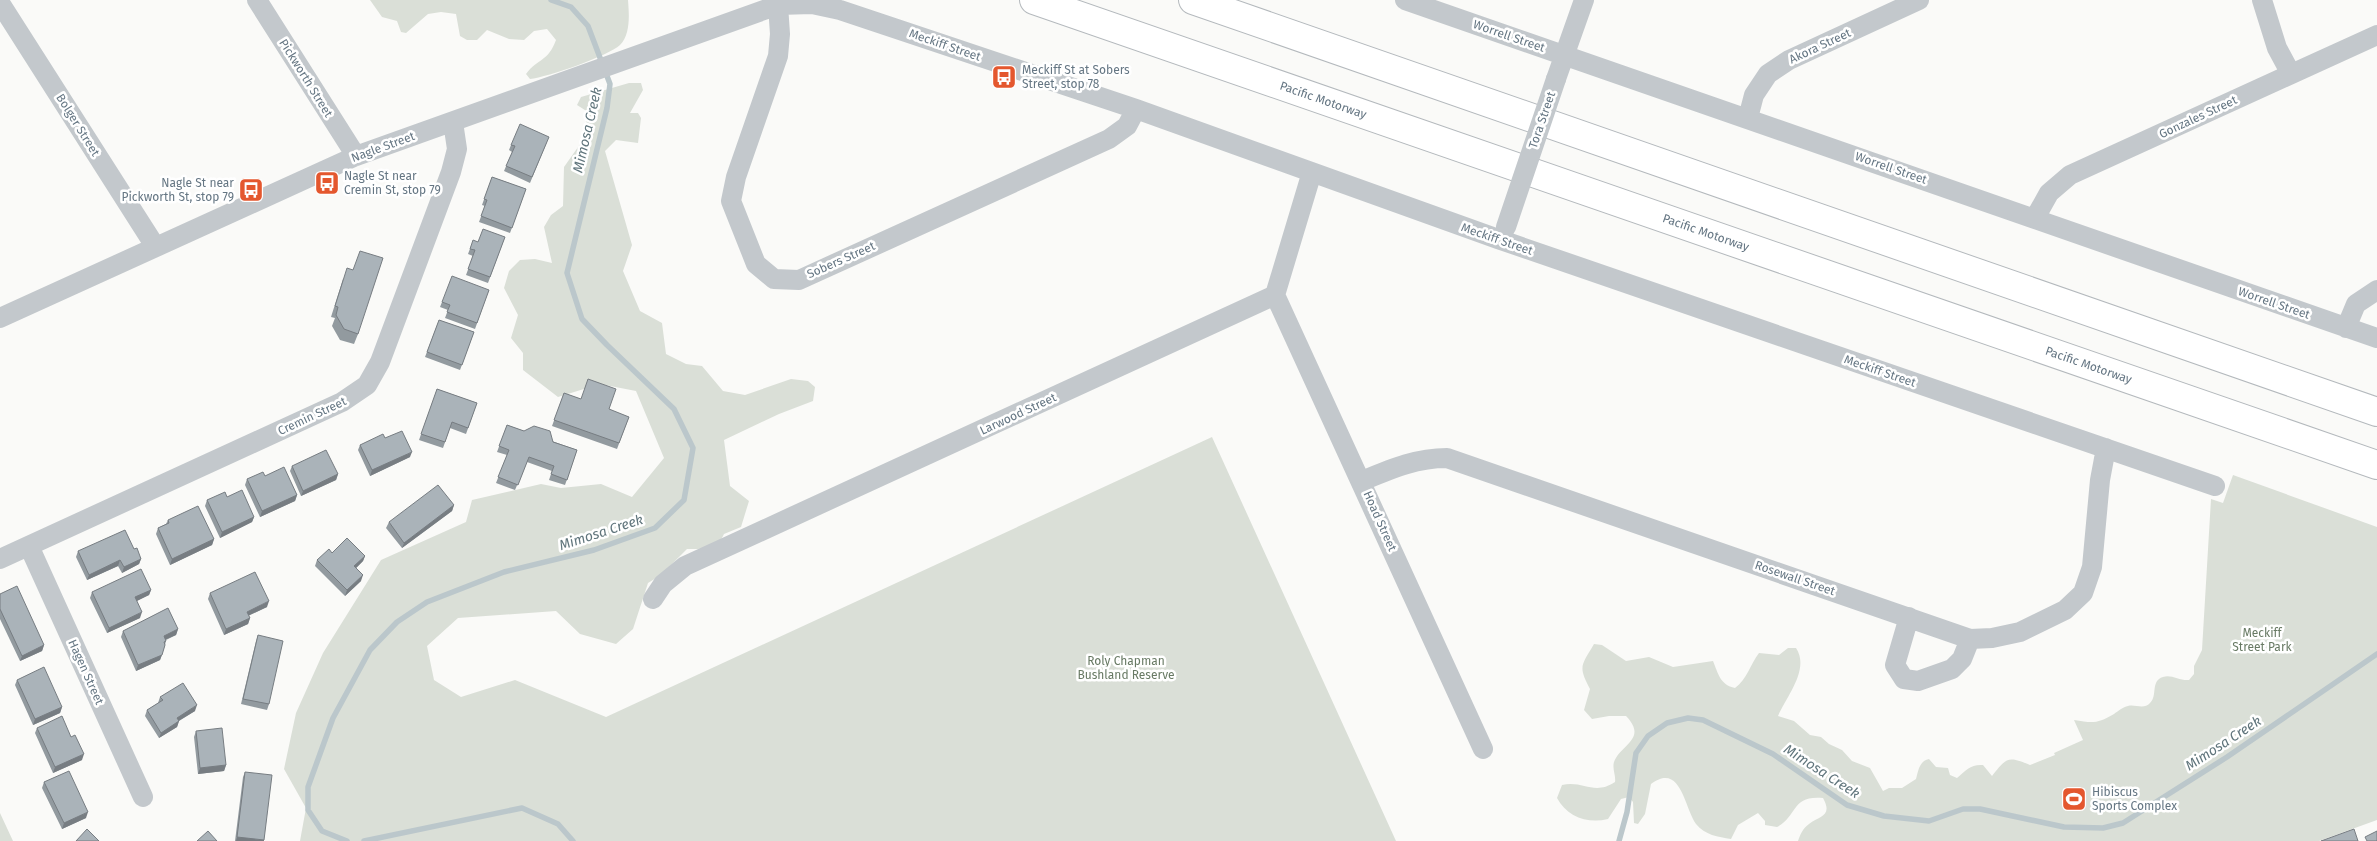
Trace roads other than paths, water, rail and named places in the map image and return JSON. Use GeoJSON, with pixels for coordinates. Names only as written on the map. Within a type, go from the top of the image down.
{"type":"FeatureCollection","features":[{"type":"Feature","properties":{"kind":"highway","name":"Pacific Motorway"},"geometry":{"type":"LineString","coordinates":[[1034,0],[2377,465]]}},
{"type":"Feature","properties":{"kind":"highway"},"geometry":{"type":"LineString","coordinates":[[1192,0],[2377,412]]}},
{"type":"Feature","properties":{"kind":"street","name":"Pickworth Street"},"geometry":{"type":"LineString","coordinates":[[257,0],[356,156]]}},
{"type":"Feature","properties":{"kind":"street","name":"Worrell Street"},"geometry":{"type":"LineString","coordinates":[[1405,0],[2377,338]]}},
{"type":"Feature","properties":{"kind":"street","name":"Tora Street"},"geometry":{"type":"LineString","coordinates":[[1504,234],[1584,0]]}},
{"type":"Feature","properties":{"kind":"street","name":"Akora Street"},"geometry":{"type":"LineString","coordinates":[[1748,118],[1754,95],[1768,74],[1782,64],[1920,0]]}},
{"type":"Feature","properties":{"kind":"street"},"geometry":{"type":"LineString","coordinates":[[2262,0],[2277,48],[2291,74]]}},
{"type":"Feature","properties":{"kind":"street","name":"Bolger Street"},"geometry":{"type":"LineString","coordinates":[[0,3],[155,246]]}},
{"type":"Feature","properties":{"kind":"street","name":"Meckiff Street"},"geometry":{"type":"LineString","coordinates":[[778,5],[812,4],[840,10],[1136,109],[1312,172],[1504,234],[2215,486]]}},
{"type":"Feature","properties":{"kind":"street","name":"Nagle Street"},"geometry":{"type":"LineString","coordinates":[[0,318],[356,156],[778,5]]}},
{"type":"Feature","properties":{"kind":"street","name":"Sobers Street"},"geometry":{"type":"LineString","coordinates":[[778,5],[780,34],[778,56],[736,177],[731,201],[756,264],[774,279],[799,280],[1109,139],[1127,126],[1136,109]]}},
{"type":"Feature","properties":{"kind":"street","name":"Gonzales Street"},"geometry":{"type":"LineString","coordinates":[[2035,218],[2049,193],[2070,175],[2377,35]]}},
{"type":"Feature","properties":{"kind":"street","name":"Cremin Street"},"geometry":{"type":"LineString","coordinates":[[0,559],[334,406],[352,397],[367,385],[380,362],[451,172],[457,149],[453,122]]}},
{"type":"Feature","properties":{"kind":"street"},"geometry":{"type":"LineString","coordinates":[[1275,295],[1312,172]]}},
{"type":"Feature","properties":{"kind":"street"},"geometry":{"type":"LineString","coordinates":[[2346,328],[2356,304],[2377,290]]}},
{"type":"Feature","properties":{"kind":"street","name":"Hoad Street"},"geometry":{"type":"LineString","coordinates":[[1275,295],[1362,481],[1482,749]]}},
{"type":"Feature","properties":{"kind":"street","name":"Larwood Street"},"geometry":{"type":"LineString","coordinates":[[653,599],[663,584],[684,566],[1275,295]]}},
{"type":"Feature","properties":{"kind":"street","name":"Rosewall Street"},"geometry":{"type":"LineString","coordinates":[[1362,481],[1404,463],[1426,458],[1448,458],[1970,639],[1992,638],[2020,632],[2065,610],[2083,593],[2092,568],[2100,480],[2106,448]]}},
{"type":"Feature","properties":{"kind":"street","name":"Hagen Street"},"geometry":{"type":"LineString","coordinates":[[29,546],[143,797]]}},
{"type":"Feature","properties":{"kind":"street"},"geometry":{"type":"LineString","coordinates":[[1909,618],[1895,666],[1904,679],[1918,681],[1952,669],[1962,659],[1970,639]]}},
{"type":"Feature","properties":{"kind":"waterway","name":"Mimosa Creek"},"geometry":{"type":"LineString","coordinates":[[347,841],[322,831],[308,810],[308,787],[333,718],[370,650],[397,622],[427,602],[504,572],[594,550],[655,528],[684,500],[693,448],[674,409],[582,319],[567,273],[607,108],[610,84],[588,26],[571,7],[551,0]]}},
{"type":"Feature","properties":{"kind":"waterway","name":"Mimosa Creek"},"geometry":{"type":"LineString","coordinates":[[1619,841],[1627,812],[1636,753],[1648,736],[1667,723],[1688,718],[1703,720],[1773,754],[1847,805],[1884,816],[1929,821],[1963,809],[1980,809],[2064,827],[2103,828],[2123,823],[2227,757],[2377,654]]}},
{"type":"Feature","properties":{"kind":"waterway","name":"Mimosa Creek"},"geometry":{"type":"LineString","coordinates":[[364,841],[522,808],[558,824],[573,841]]}},
{"type":"Feature","properties":{"kind":"place","name":"Meckiff St at Sobers Street, stop 78"},"geometry":{"type":"Point","coordinates":[1004,77]}},
{"type":"Feature","properties":{"kind":"place","name":"Nagle St near Cremin St, stop 79"},"geometry":{"type":"Point","coordinates":[327,183]}},
{"type":"Feature","properties":{"kind":"place","name":"Nagle St near Pickworth St, stop 79"},"geometry":{"type":"Point","coordinates":[251,190]}},
{"type":"Feature","properties":{"kind":"place","name":"Hibiscus Sports Complex"},"geometry":{"type":"Point","coordinates":[2074,799]}},
{"type":"Feature","properties":{"kind":"park label","name":"Meckiff Street Park"},"geometry":{"type":"Point","coordinates":[2262,640]}},
{"type":"Feature","properties":{"kind":"park label","name":"Roly Chapman Bushland Reserve"},"geometry":{"type":"Point","coordinates":[1126,668]}}]}
